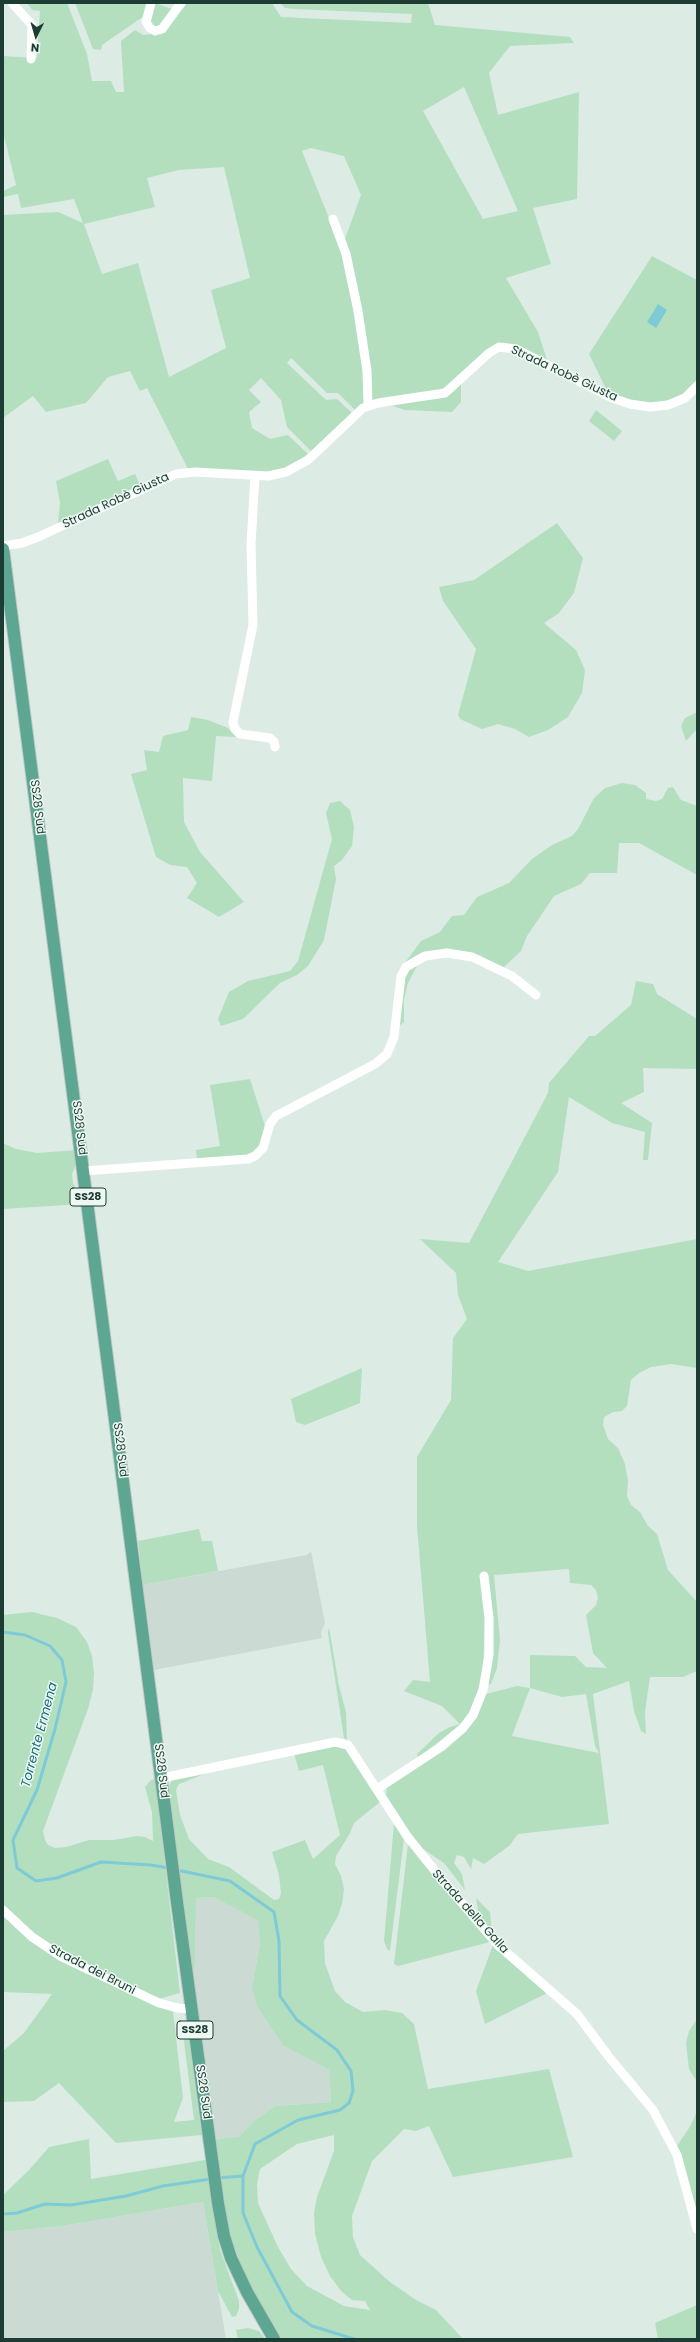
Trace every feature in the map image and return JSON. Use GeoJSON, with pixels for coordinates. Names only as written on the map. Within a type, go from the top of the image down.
{"type":"FeatureCollection","features":[{"type":"Feature","properties":{"kind":"main road","name":"SS28 Sud"},"geometry":{"type":"LineString","coordinates":[[3,548],[177,1902],[218,2203],[224,2236],[231,2258],[247,2292],[274,2339]]}},
{"type":"Feature","properties":{"kind":"street"},"geometry":{"type":"LineString","coordinates":[[12,3],[32,25],[31,59]]}},
{"type":"Feature","properties":{"kind":"street"},"geometry":{"type":"LineString","coordinates":[[151,3],[146,22],[150,28],[155,31],[162,29],[181,3]]}},
{"type":"Feature","properties":{"kind":"street"},"geometry":{"type":"LineString","coordinates":[[333,219],[346,254],[358,311],[367,371],[368,405]]}},
{"type":"Feature","properties":{"kind":"street","name":"Strada Robè Giusta"},"geometry":{"type":"LineString","coordinates":[[3,548],[38,537],[176,474],[195,472],[255,476],[277,475],[299,466],[358,411],[368,405],[445,393],[489,352],[502,347],[516,349],[612,398],[630,404],[650,407],[668,405],[686,398],[697,386]]}},
{"type":"Feature","properties":{"kind":"street"},"geometry":{"type":"LineString","coordinates":[[255,476],[251,544],[253,625],[233,722],[235,729],[240,734],[270,738],[274,742],[275,747]]}},
{"type":"Feature","properties":{"kind":"street"},"geometry":{"type":"LineString","coordinates":[[84,1171],[248,1159],[255,1156],[263,1148],[270,1124],[276,1116],[374,1064],[387,1054],[394,1037],[401,976],[406,968],[425,956],[447,953],[472,957],[512,976],[536,995]]}},
{"type":"Feature","properties":{"kind":"street"},"geometry":{"type":"LineString","coordinates":[[376,1789],[441,1747],[463,1728],[473,1715],[483,1690],[489,1654],[489,1624],[484,1576]]}},
{"type":"Feature","properties":{"kind":"street","name":"Strada della Galla"},"geometry":{"type":"LineString","coordinates":[[162,1778],[338,1741],[346,1744],[352,1750],[411,1841],[482,1928],[506,1953],[574,2010],[653,2110],[675,2150],[697,2229]]}},
{"type":"Feature","properties":{"kind":"street","name":"Strada dei Bruni"},"geometry":{"type":"LineString","coordinates":[[3,1910],[32,1936],[62,1957],[159,2003],[178,2008],[192,2009]]}},
{"type":"Feature","properties":{"kind":"shaded area"},"geometry":{"type":"Polygon","coordinates":[[[311,1551],[325,1623],[321,1632],[322,1638],[154,1670],[143,1585],[307,1555],[311,1551]]]}},
{"type":"Feature","properties":{"kind":"shaded area"},"geometry":{"type":"Polygon","coordinates":[[[213,1897],[259,1920],[260,1944],[252,1987],[284,2046],[329,2070],[331,2102],[275,2106],[255,2120],[240,2136],[214,2140],[192,1974],[195,1967],[196,1898],[213,1897]]]}},
{"type":"Feature","properties":{"kind":"shaded area"},"geometry":{"type":"Polygon","coordinates":[[[203,2202],[226,2339],[3,2339],[3,2232],[62,2226],[203,2202]]]}},
{"type":"Feature","properties":{"kind":"green space"},"geometry":{"type":"Polygon","coordinates":[[[27,3],[67,3],[87,54],[92,81],[111,81],[116,92],[124,92],[121,41],[135,30],[143,35],[162,33],[187,3],[272,3],[281,17],[411,23],[412,14],[293,9],[285,8],[280,3],[428,3],[435,25],[570,37],[574,43],[510,46],[489,73],[498,115],[579,92],[577,199],[533,208],[551,264],[506,278],[538,332],[547,360],[506,343],[443,390],[370,401],[363,357],[366,403],[355,410],[338,393],[327,393],[291,358],[287,363],[326,400],[337,399],[352,413],[312,452],[287,427],[281,400],[261,378],[249,390],[261,402],[249,412],[252,428],[270,439],[288,435],[309,455],[279,472],[188,469],[147,388],[140,391],[130,371],[108,377],[86,403],[46,412],[33,396],[3,418],[3,215],[58,212],[83,223],[74,199],[21,208],[18,194],[3,197],[3,191],[16,185],[3,132],[3,56],[37,58],[40,11],[32,10],[27,3]],[[464,87],[423,111],[483,219],[518,211],[464,87]],[[311,148],[302,151],[341,248],[361,346],[345,239],[361,195],[344,156],[311,148]],[[224,167],[179,170],[147,178],[155,207],[84,224],[102,274],[138,263],[169,377],[226,348],[211,290],[250,278],[224,167]]]}},
{"type":"Feature","properties":{"kind":"green space"},"geometry":{"type":"Polygon","coordinates":[[[75,3],[148,3],[144,16],[102,45],[101,50],[93,49],[75,3]]]}},
{"type":"Feature","properties":{"kind":"green space"},"geometry":{"type":"Polygon","coordinates":[[[155,3],[172,9],[161,25],[155,27],[150,23],[155,3]]]}},
{"type":"Feature","properties":{"kind":"green space"},"geometry":{"type":"Polygon","coordinates":[[[652,256],[697,280],[697,379],[685,394],[674,399],[657,403],[642,403],[621,398],[607,391],[589,354],[652,256]]]}},
{"type":"Feature","properties":{"kind":"green space"},"geometry":{"type":"Polygon","coordinates":[[[461,384],[461,402],[452,412],[405,410],[390,405],[451,393],[461,384]]]}},
{"type":"Feature","properties":{"kind":"green space"},"geometry":{"type":"Polygon","coordinates":[[[596,410],[622,431],[614,441],[589,421],[596,410]]]}},
{"type":"Feature","properties":{"kind":"green space"},"geometry":{"type":"Polygon","coordinates":[[[108,459],[118,481],[135,474],[141,487],[58,524],[60,503],[56,481],[108,459]]]}},
{"type":"Feature","properties":{"kind":"green space"},"geometry":{"type":"Polygon","coordinates":[[[557,523],[583,558],[574,593],[559,613],[544,623],[576,650],[585,670],[582,693],[568,717],[548,730],[529,737],[515,729],[498,724],[482,729],[460,719],[458,715],[476,649],[443,601],[439,587],[474,580],[557,523]]]}},
{"type":"Feature","properties":{"kind":"green space"},"geometry":{"type":"Polygon","coordinates":[[[697,713],[697,729],[686,741],[681,726],[685,718],[697,713]]]}},
{"type":"Feature","properties":{"kind":"green space"},"geometry":{"type":"Polygon","coordinates":[[[191,717],[208,720],[228,728],[236,737],[216,736],[212,781],[183,778],[184,822],[200,852],[244,902],[219,917],[187,898],[197,883],[187,867],[170,865],[156,857],[131,774],[147,770],[144,750],[159,752],[163,736],[188,730],[191,717]]]}},
{"type":"Feature","properties":{"kind":"green space"},"geometry":{"type":"Polygon","coordinates":[[[622,783],[635,785],[646,793],[646,799],[656,801],[662,799],[668,788],[673,787],[681,800],[697,806],[697,875],[639,843],[619,843],[617,873],[590,873],[581,884],[554,896],[527,936],[521,951],[503,968],[447,950],[401,968],[421,941],[440,932],[452,916],[464,915],[477,897],[509,883],[532,859],[552,845],[572,836],[578,829],[594,798],[605,788],[622,783]]]}},
{"type":"Feature","properties":{"kind":"green space"},"geometry":{"type":"Polygon","coordinates":[[[340,801],[350,810],[354,827],[352,846],[342,860],[334,866],[336,879],[324,940],[308,966],[297,975],[280,983],[243,1019],[221,1026],[218,1019],[229,992],[248,981],[290,971],[298,961],[332,839],[326,813],[330,803],[340,801]]]}},
{"type":"Feature","properties":{"kind":"green space"},"geometry":{"type":"Polygon","coordinates":[[[419,962],[408,983],[404,1000],[404,1022],[397,1028],[401,984],[410,968],[419,962]]]}},
{"type":"Feature","properties":{"kind":"green space"},"geometry":{"type":"Polygon","coordinates":[[[636,981],[653,984],[657,994],[697,1019],[697,1069],[643,1068],[644,1092],[621,1103],[652,1123],[648,1160],[643,1160],[645,1132],[612,1123],[569,1097],[558,1172],[498,1262],[528,1271],[697,1239],[697,1368],[671,1364],[651,1367],[639,1373],[631,1380],[627,1406],[622,1411],[613,1412],[604,1417],[603,1425],[608,1439],[618,1448],[625,1464],[628,1481],[627,1496],[631,1505],[640,1512],[648,1526],[657,1534],[668,1570],[697,1602],[697,1671],[683,1677],[650,1677],[645,1712],[646,1734],[641,1731],[634,1711],[629,1681],[593,1694],[609,1824],[518,1834],[509,1846],[484,1864],[473,1858],[471,1869],[464,1857],[457,1855],[454,1863],[462,1874],[465,1890],[444,1863],[420,1847],[410,1835],[386,1796],[387,1787],[440,1752],[478,1713],[486,1694],[517,1686],[530,1688],[530,1655],[575,1656],[586,1667],[607,1668],[593,1653],[586,1615],[596,1605],[598,1598],[596,1590],[591,1585],[570,1583],[569,1569],[494,1575],[500,1640],[497,1668],[491,1684],[488,1685],[493,1642],[485,1618],[483,1671],[479,1688],[470,1711],[461,1724],[418,1758],[417,1754],[439,1733],[460,1724],[442,1706],[404,1691],[413,1680],[430,1682],[417,1526],[417,1457],[451,1400],[453,1338],[467,1319],[458,1295],[456,1273],[420,1239],[469,1243],[548,1093],[549,1083],[589,1036],[595,1036],[631,1005],[636,981]],[[530,1688],[512,1736],[599,1753],[595,1746],[586,1694],[562,1697],[530,1688]]]}},
{"type":"Feature","properties":{"kind":"green space"},"geometry":{"type":"Polygon","coordinates":[[[250,1079],[265,1126],[258,1150],[248,1156],[197,1160],[196,1150],[220,1146],[210,1085],[250,1079]]]}},
{"type":"Feature","properties":{"kind":"green space"},"geometry":{"type":"Polygon","coordinates":[[[3,1143],[16,1149],[37,1153],[76,1150],[77,1162],[72,1174],[73,1183],[77,1191],[81,1193],[82,1204],[3,1209],[3,1143]]]}},
{"type":"Feature","properties":{"kind":"green space"},"geometry":{"type":"Polygon","coordinates":[[[362,1368],[360,1403],[305,1425],[296,1422],[291,1399],[362,1368]]]}},
{"type":"Feature","properties":{"kind":"green space"},"geometry":{"type":"Polygon","coordinates":[[[199,1529],[202,1541],[212,1541],[218,1571],[143,1585],[138,1541],[199,1529]]]}},
{"type":"Feature","properties":{"kind":"green space"},"geometry":{"type":"Polygon","coordinates":[[[32,1612],[57,1618],[76,1627],[87,1642],[92,1656],[94,1673],[93,1689],[88,1709],[43,1831],[45,1840],[48,1845],[55,1848],[66,1847],[89,1840],[114,1840],[137,1836],[145,1837],[153,1841],[152,1812],[145,1787],[151,1780],[155,1779],[180,1993],[158,1999],[62,1952],[35,1934],[3,1905],[3,1615],[32,1612]]]}},
{"type":"Feature","properties":{"kind":"green space"},"geometry":{"type":"Polygon","coordinates":[[[329,1627],[339,1686],[346,1712],[347,1740],[344,1738],[328,1633],[329,1627]]]}},
{"type":"Feature","properties":{"kind":"green space"},"geometry":{"type":"Polygon","coordinates":[[[332,1745],[347,1749],[380,1802],[354,1823],[350,1833],[336,1856],[335,1864],[341,1876],[344,1889],[342,1904],[338,1916],[324,1941],[325,1963],[335,1991],[345,2002],[363,2012],[385,2010],[402,2013],[414,2024],[428,2089],[549,2069],[573,2157],[453,2177],[429,2126],[416,2131],[404,2129],[372,2161],[352,2216],[353,2237],[360,2255],[390,2282],[416,2300],[436,2310],[463,2339],[281,2339],[246,2278],[228,2229],[214,2140],[240,2136],[255,2120],[275,2106],[331,2102],[329,2070],[284,2046],[257,2006],[252,1987],[260,1944],[258,1920],[213,1897],[196,1898],[195,1967],[192,1974],[169,1786],[172,1780],[207,1773],[179,1784],[176,1790],[180,1815],[189,1839],[208,1859],[229,1867],[274,1900],[279,1899],[281,1893],[279,1875],[272,1852],[305,1840],[313,1859],[340,1835],[323,1765],[299,1771],[294,1753],[332,1745]],[[334,2135],[297,2144],[260,2169],[257,2184],[258,2203],[278,2247],[291,2269],[307,2286],[344,2306],[370,2310],[365,2301],[352,2300],[341,2291],[330,2276],[321,2257],[315,2233],[314,2213],[317,2197],[334,2151],[334,2135]]]}},
{"type":"Feature","properties":{"kind":"green space"},"geometry":{"type":"Polygon","coordinates":[[[394,1823],[404,1839],[390,1951],[387,1949],[384,1941],[394,1823]]]}},
{"type":"Feature","properties":{"kind":"green space"},"geometry":{"type":"Polygon","coordinates":[[[408,1844],[490,1942],[398,1966],[394,1964],[408,1844]]]}},
{"type":"Feature","properties":{"kind":"green space"},"geometry":{"type":"Polygon","coordinates":[[[476,1898],[490,1912],[492,1933],[479,1915],[476,1898]]]}},
{"type":"Feature","properties":{"kind":"green space"},"geometry":{"type":"Polygon","coordinates":[[[3,1914],[27,1937],[173,2012],[183,2098],[174,2122],[194,2120],[182,2026],[186,2019],[202,2135],[116,2143],[59,2083],[34,2101],[3,2102],[3,2051],[24,2033],[52,1994],[3,1992],[3,1914]]]}},
{"type":"Feature","properties":{"kind":"green space"},"geometry":{"type":"Polygon","coordinates":[[[493,1945],[549,1992],[485,2024],[476,1991],[493,1945]]]}},
{"type":"Feature","properties":{"kind":"green space"},"geometry":{"type":"Polygon","coordinates":[[[697,2019],[696,2080],[689,2069],[686,2043],[689,2031],[697,2019]]]}},
{"type":"Feature","properties":{"kind":"green space"},"geometry":{"type":"Polygon","coordinates":[[[697,2111],[697,2217],[677,2146],[691,2125],[697,2111]]]}},
{"type":"Feature","properties":{"kind":"green space"},"geometry":{"type":"Polygon","coordinates":[[[89,2139],[91,2179],[205,2160],[220,2250],[239,2301],[239,2309],[236,2316],[232,2317],[218,2291],[203,2202],[62,2226],[3,2232],[3,2195],[29,2170],[49,2147],[89,2139]]]}},
{"type":"Feature","properties":{"kind":"green space"},"geometry":{"type":"Polygon","coordinates":[[[697,2305],[697,2339],[658,2339],[655,2323],[697,2305]]]}},
{"type":"Feature","properties":{"kind":"green space"},"geometry":{"type":"Polygon","coordinates":[[[248,2328],[259,2331],[265,2339],[238,2339],[236,2330],[248,2328]]]}},
{"type":"Feature","properties":{"kind":"water"},"geometry":{"type":"Polygon","coordinates":[[[658,304],[667,310],[656,328],[647,322],[658,304]]]}},
{"type":"Feature","properties":{"kind":"waterway","name":"Torrente Ermena"},"geometry":{"type":"LineString","coordinates":[[3,1632],[25,1635],[50,1646],[62,1660],[66,1682],[55,1729],[37,1790],[13,1840],[17,1868],[36,1881],[57,1878],[101,1862],[151,1865],[169,1868]]}},
{"type":"Feature","properties":{"kind":"waterway","name":"Torrente Ermena"},"geometry":{"type":"LineString","coordinates":[[177,1870],[230,1881],[274,1912],[279,1941],[280,1996],[297,2020],[337,2050],[351,2071],[353,2091],[349,2103],[340,2110],[298,2120],[255,2144],[243,2176],[243,2213],[257,2247],[292,2312],[312,2326],[354,2339]]}},
{"type":"Feature","properties":{"kind":"waterway"},"geometry":{"type":"LineString","coordinates":[[216,2178],[243,2176]]}},
{"type":"Feature","properties":{"kind":"waterway"},"geometry":{"type":"LineString","coordinates":[[3,2214],[17,2213],[45,2204],[71,2205],[126,2196],[163,2186],[211,2179]]}}]}
